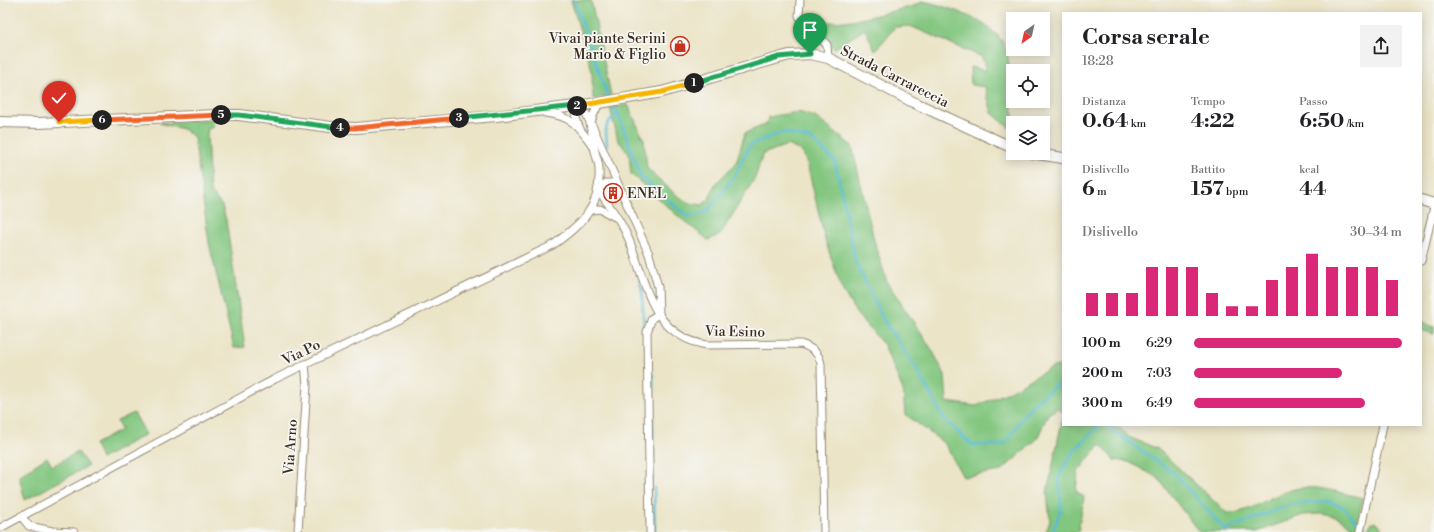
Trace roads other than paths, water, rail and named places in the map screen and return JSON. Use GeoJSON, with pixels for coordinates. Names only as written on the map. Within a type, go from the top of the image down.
{"type":"FeatureCollection","features":[{"type":"Feature","properties":{"kind":"main road","name":"Strada Carrareccia"},"geometry":{"type":"LineString","coordinates":[[0,122],[39,123],[239,115],[331,127],[356,128],[535,111],[600,103],[662,92],[789,55],[810,54],[828,58],[913,102],[1006,145]]}},
{"type":"Feature","properties":{"kind":"main road"},"geometry":{"type":"LineString","coordinates":[[1050,156],[1062,158]]}},
{"type":"Feature","properties":{"kind":"main road"},"geometry":{"type":"LineString","coordinates":[[1422,200],[1434,204]]}},
{"type":"Feature","properties":{"kind":"street"},"geometry":{"type":"LineString","coordinates":[[800,0],[799,16],[827,45],[828,58]]}},
{"type":"Feature","properties":{"kind":"street"},"geometry":{"type":"LineString","coordinates":[[591,123],[600,103]]}},
{"type":"Feature","properties":{"kind":"street"},"geometry":{"type":"LineString","coordinates":[[580,129],[576,119],[577,110],[580,106],[588,114],[618,186],[649,254],[658,287],[659,314],[652,318],[648,332],[650,532]]}},
{"type":"Feature","properties":{"kind":"street"},"geometry":{"type":"LineString","coordinates":[[535,111],[564,116],[573,121],[594,148]]}},
{"type":"Feature","properties":{"kind":"street","name":"Via Po"},"geometry":{"type":"LineString","coordinates":[[0,528],[305,364],[553,245],[582,223],[591,210],[598,189],[599,169],[594,148],[591,123]]}},
{"type":"Feature","properties":{"kind":"street"},"geometry":{"type":"LineString","coordinates":[[598,189],[606,183],[614,183],[618,186]]}},
{"type":"Feature","properties":{"kind":"street","name":"Via Esino"},"geometry":{"type":"LineString","coordinates":[[598,189],[618,220],[634,252],[649,299],[659,314],[678,335],[695,343],[707,345],[801,344],[807,346],[817,354],[821,364],[824,532]]}},
{"type":"Feature","properties":{"kind":"street"},"geometry":{"type":"LineString","coordinates":[[1422,258],[1434,208]]}},
{"type":"Feature","properties":{"kind":"street"},"geometry":{"type":"LineString","coordinates":[[591,210],[604,210],[618,220]]}},
{"type":"Feature","properties":{"kind":"street","name":"Via Arno"},"geometry":{"type":"LineString","coordinates":[[298,532],[308,385],[305,364]]}},
{"type":"Feature","properties":{"kind":"street"},"geometry":{"type":"LineString","coordinates":[[1360,532],[1383,426]]}},
{"type":"Feature","properties":{"kind":"street"},"geometry":{"type":"LineString","coordinates":[[21,516],[29,526],[52,531],[74,532]]}},
{"type":"Feature","properties":{"kind":"waterway"},"geometry":{"type":"LineString","coordinates":[[574,0],[609,99]]}},
{"type":"Feature","properties":{"kind":"waterway"},"geometry":{"type":"LineString","coordinates":[[611,103],[618,113],[641,177],[688,217],[707,212],[735,175],[750,145],[782,132],[811,139],[835,161],[856,263],[884,321],[915,366],[944,419],[972,445],[1004,445],[1028,409],[1057,384],[1062,386]]}},
{"type":"Feature","properties":{"kind":"waterway"},"geometry":{"type":"LineString","coordinates":[[607,145],[606,127],[618,113]]}},
{"type":"Feature","properties":{"kind":"waterway"},"geometry":{"type":"LineString","coordinates":[[640,280],[644,333]]}},
{"type":"Feature","properties":{"kind":"waterway"},"geometry":{"type":"LineString","coordinates":[[653,375],[653,479]]}},
{"type":"Feature","properties":{"kind":"waterway"},"geometry":{"type":"LineString","coordinates":[[1053,532],[1061,509],[1059,476],[1074,451],[1099,426]]}},
{"type":"Feature","properties":{"kind":"waterway"},"geometry":{"type":"LineString","coordinates":[[1106,426],[1176,475],[1225,530],[1289,505],[1328,501],[1343,507],[1357,522],[1371,532]]}},
{"type":"Feature","properties":{"kind":"waterway"},"geometry":{"type":"LineString","coordinates":[[654,488],[655,532]]}},
{"type":"Feature","properties":{"kind":"place","name":"Vivai piante Serini Mario & Figlio"},"geometry":{"type":"Point","coordinates":[680,46]}},
{"type":"Feature","properties":{"kind":"place","name":"ENEL"},"geometry":{"type":"Point","coordinates":[613,193]}}]}
